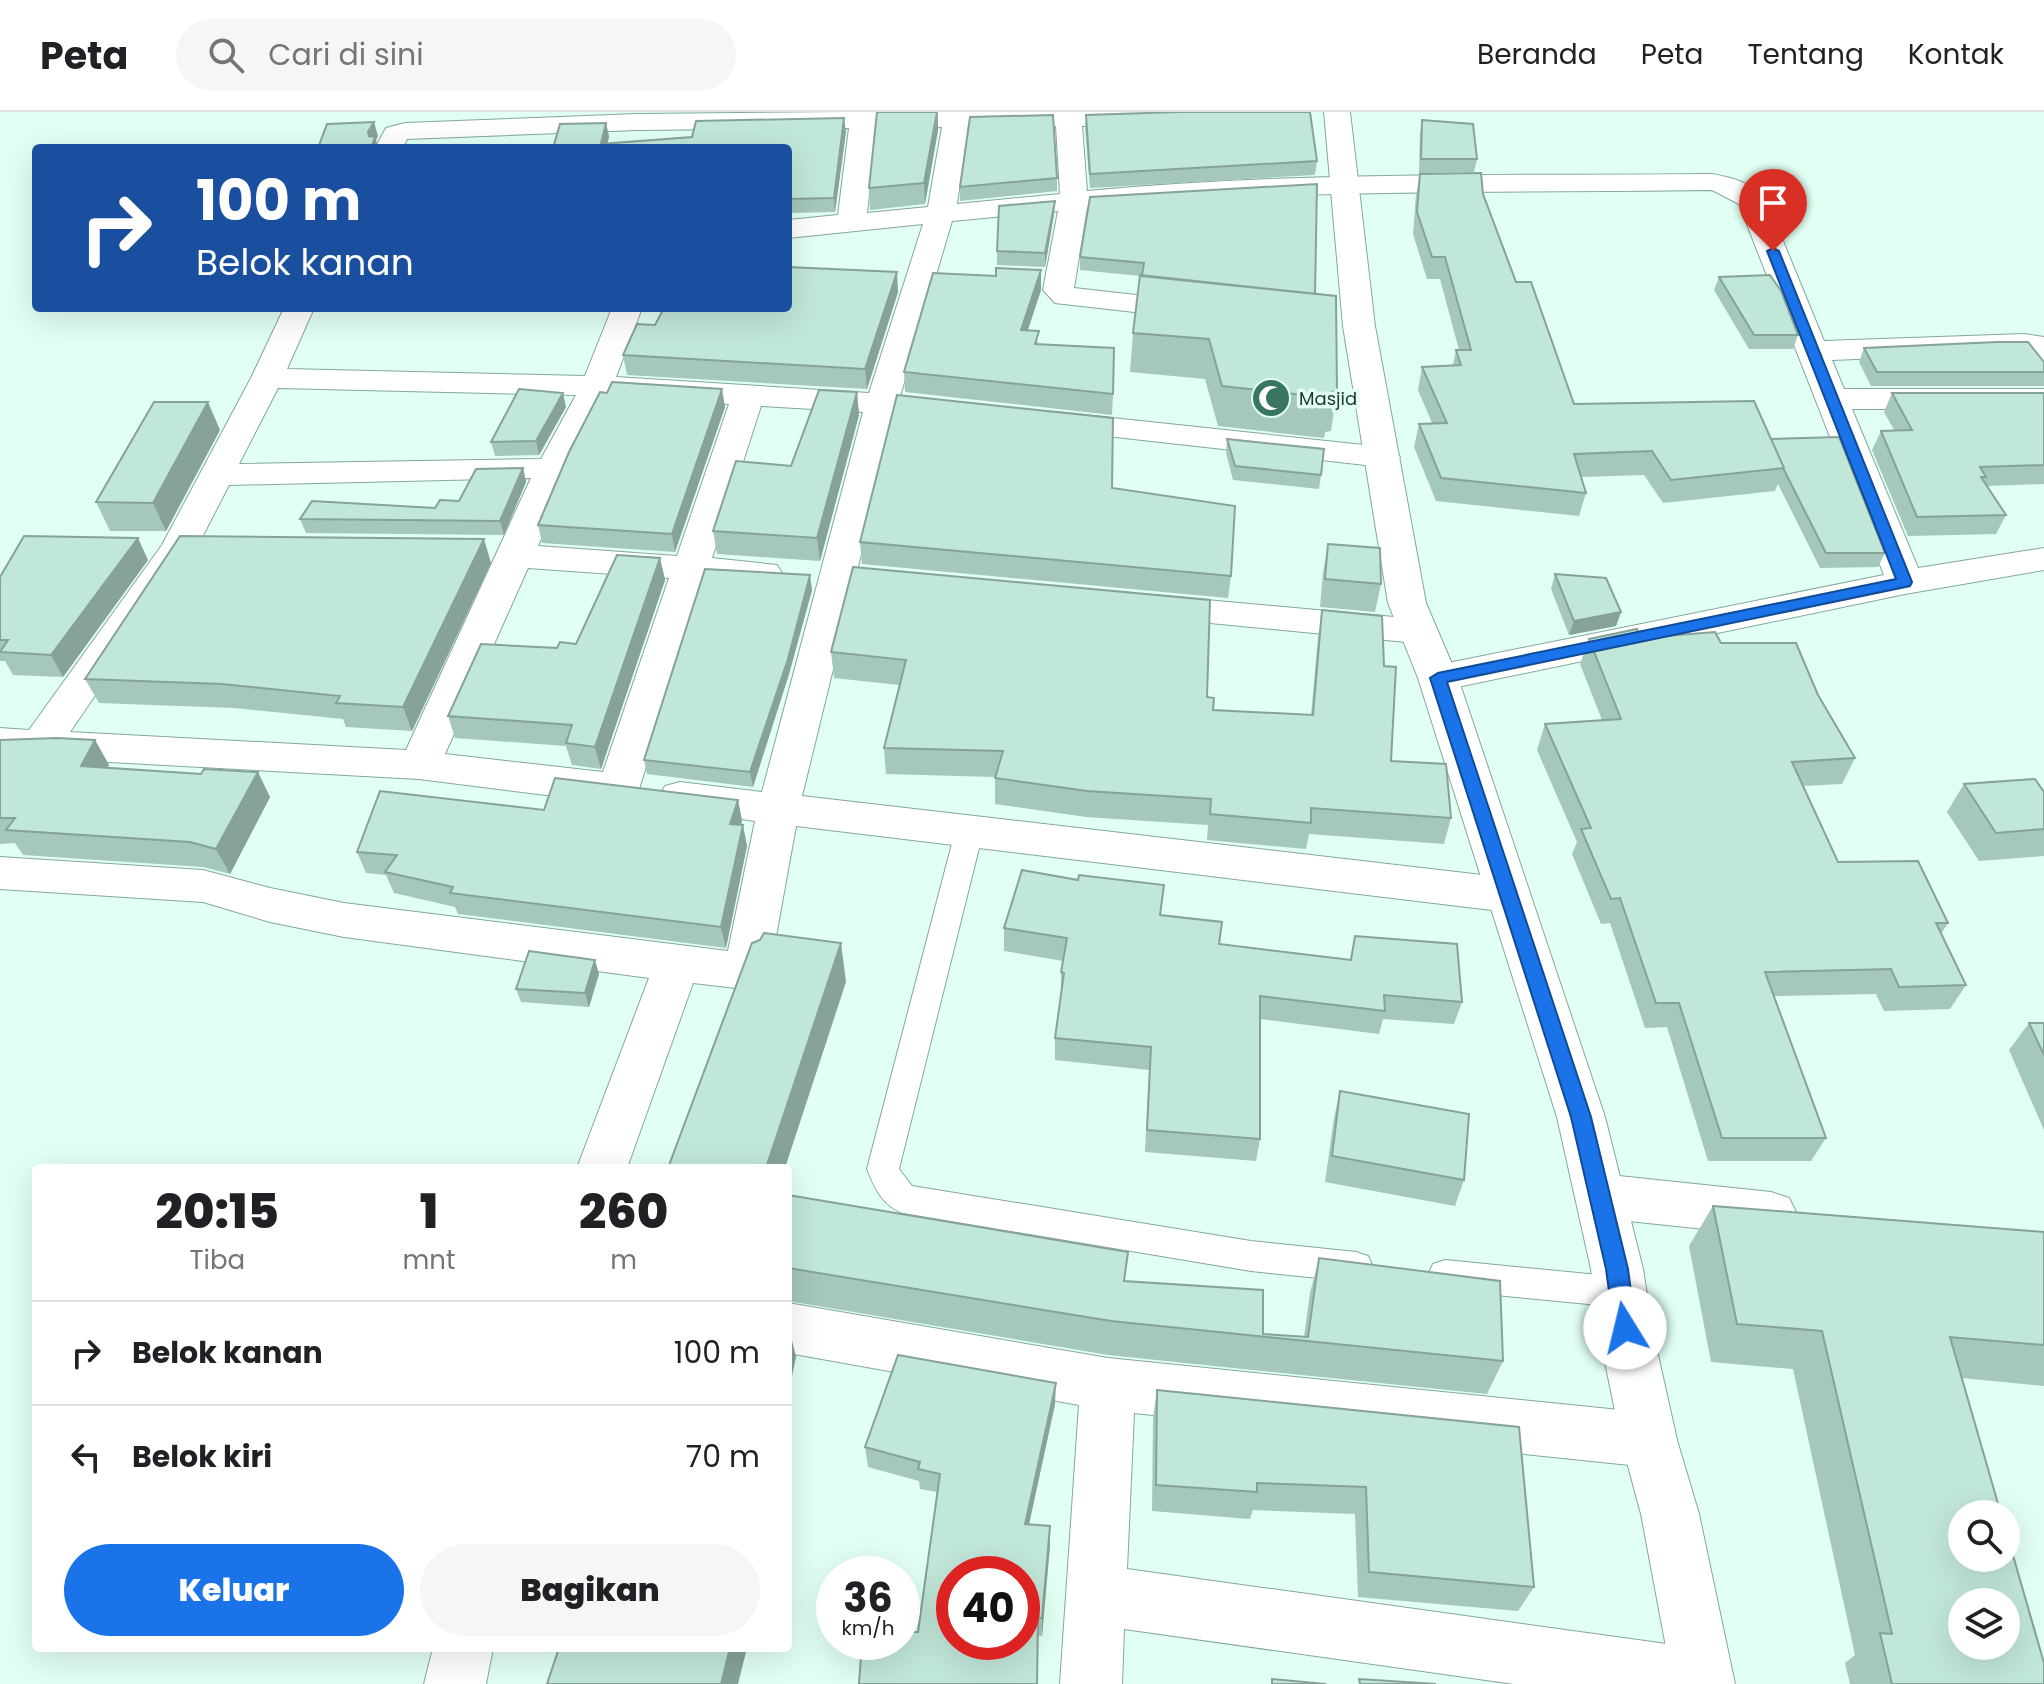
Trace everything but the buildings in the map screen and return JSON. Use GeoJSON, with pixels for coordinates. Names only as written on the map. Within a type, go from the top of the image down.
{"type":"FeatureCollection","features":[{"type":"Feature","properties":{"kind":"street"},"geometry":{"type":"LineString","coordinates":[[1096,1595],[1703,1682],[1670,1514],[1649,1440],[1600,1196],[1577,1103],[1438,678],[1407,603],[1383,457],[1344,325],[1347,186],[1337,112]]}},
{"type":"Feature","properties":{"kind":"street"},"geometry":{"type":"LineString","coordinates":[[391,144],[395,134],[405,131],[637,122],[863,117],[956,121],[1068,116],[1175,116]]}},
{"type":"Feature","properties":{"kind":"street"},"geometry":{"type":"LineString","coordinates":[[1068,116],[1074,200],[1058,290],[1066,297],[1220,312]]}},
{"type":"Feature","properties":{"kind":"street"},"geometry":{"type":"LineString","coordinates":[[852,222],[863,117]]}},
{"type":"Feature","properties":{"kind":"street"},"geometry":{"type":"LineString","coordinates":[[0,873],[203,886],[270,905],[344,920],[677,964],[736,970],[748,964],[778,809],[856,579],[898,405],[922,275],[941,212],[956,121]]}},
{"type":"Feature","properties":{"kind":"street"},"geometry":{"type":"LineString","coordinates":[[628,144],[637,122]]}},
{"type":"Feature","properties":{"kind":"street"},"geometry":{"type":"LineString","coordinates":[[792,229],[1156,193],[1347,186],[1726,184],[1743,192],[1753,202],[1905,582]]}},
{"type":"Feature","properties":{"kind":"street"},"geometry":{"type":"LineString","coordinates":[[922,275],[953,276]]}},
{"type":"Feature","properties":{"kind":"street"},"geometry":{"type":"LineString","coordinates":[[1031,278],[1062,279]]}},
{"type":"Feature","properties":{"kind":"street"},"geometry":{"type":"LineString","coordinates":[[41,743],[194,547],[216,475],[267,378],[297,312]]}},
{"type":"Feature","properties":{"kind":"street"},"geometry":{"type":"LineString","coordinates":[[419,765],[507,551],[597,386],[625,312]]}},
{"type":"Feature","properties":{"kind":"street"},"geometry":{"type":"LineString","coordinates":[[1812,351],[2024,343],[2037,345],[2044,356]]}},
{"type":"Feature","properties":{"kind":"street"},"geometry":{"type":"LineString","coordinates":[[267,378],[597,386],[898,405]]}},
{"type":"Feature","properties":{"kind":"street"},"geometry":{"type":"LineString","coordinates":[[618,789],[748,395]]}},
{"type":"Feature","properties":{"kind":"street"},"geometry":{"type":"LineString","coordinates":[[1832,399],[2044,399]]}},
{"type":"Feature","properties":{"kind":"street"},"geometry":{"type":"LineString","coordinates":[[1023,418],[1383,457]]}},
{"type":"Feature","properties":{"kind":"street"},"geometry":{"type":"LineString","coordinates":[[216,475],[553,468]]}},
{"type":"Feature","properties":{"kind":"street"},"geometry":{"type":"LineString","coordinates":[[133,546],[194,547]]}},
{"type":"Feature","properties":{"kind":"street"},"geometry":{"type":"LineString","coordinates":[[507,551],[856,579]]}},
{"type":"Feature","properties":{"kind":"street"},"geometry":{"type":"LineString","coordinates":[[1438,678],[1905,582],[2044,559]]}},
{"type":"Feature","properties":{"kind":"street"},"geometry":{"type":"LineString","coordinates":[[1120,604],[1416,631]]}},
{"type":"Feature","properties":{"kind":"street"},"geometry":{"type":"LineString","coordinates":[[0,742],[419,765],[1508,895]]}},
{"type":"Feature","properties":{"kind":"street"},"geometry":{"type":"LineString","coordinates":[[603,1164],[677,964]]}},
{"type":"Feature","properties":{"kind":"street"},"geometry":{"type":"LineString","coordinates":[[1600,1196],[1822,1220]]}},
{"type":"Feature","properties":{"kind":"street"},"geometry":{"type":"LineString","coordinates":[[792,1329],[1108,1384],[1649,1440]]}},
{"type":"Feature","properties":{"kind":"street"},"geometry":{"type":"LineString","coordinates":[[1091,1684],[1108,1384]]}},
{"type":"Feature","properties":{"kind":"street"},"geometry":{"type":"LineString","coordinates":[[455,1684],[462,1652]]}},
{"type":"Feature","properties":{"kind":"lane"},"geometry":{"type":"LineString","coordinates":[[969,832],[883,1169],[889,1185],[903,1199],[1251,1256],[1619,1292]]}},
{"type":"Feature","properties":{"kind":"place","name":"Masjid"},"geometry":{"type":"Point","coordinates":[1271,398]}},
{"type":"Feature","properties":{"kind":"route"},"geometry":{"type":"LineString","coordinates":[[1625,1328],[1617,1269],[1581,1117],[1438,678],[1905,582],[1773,251]]}}]}
